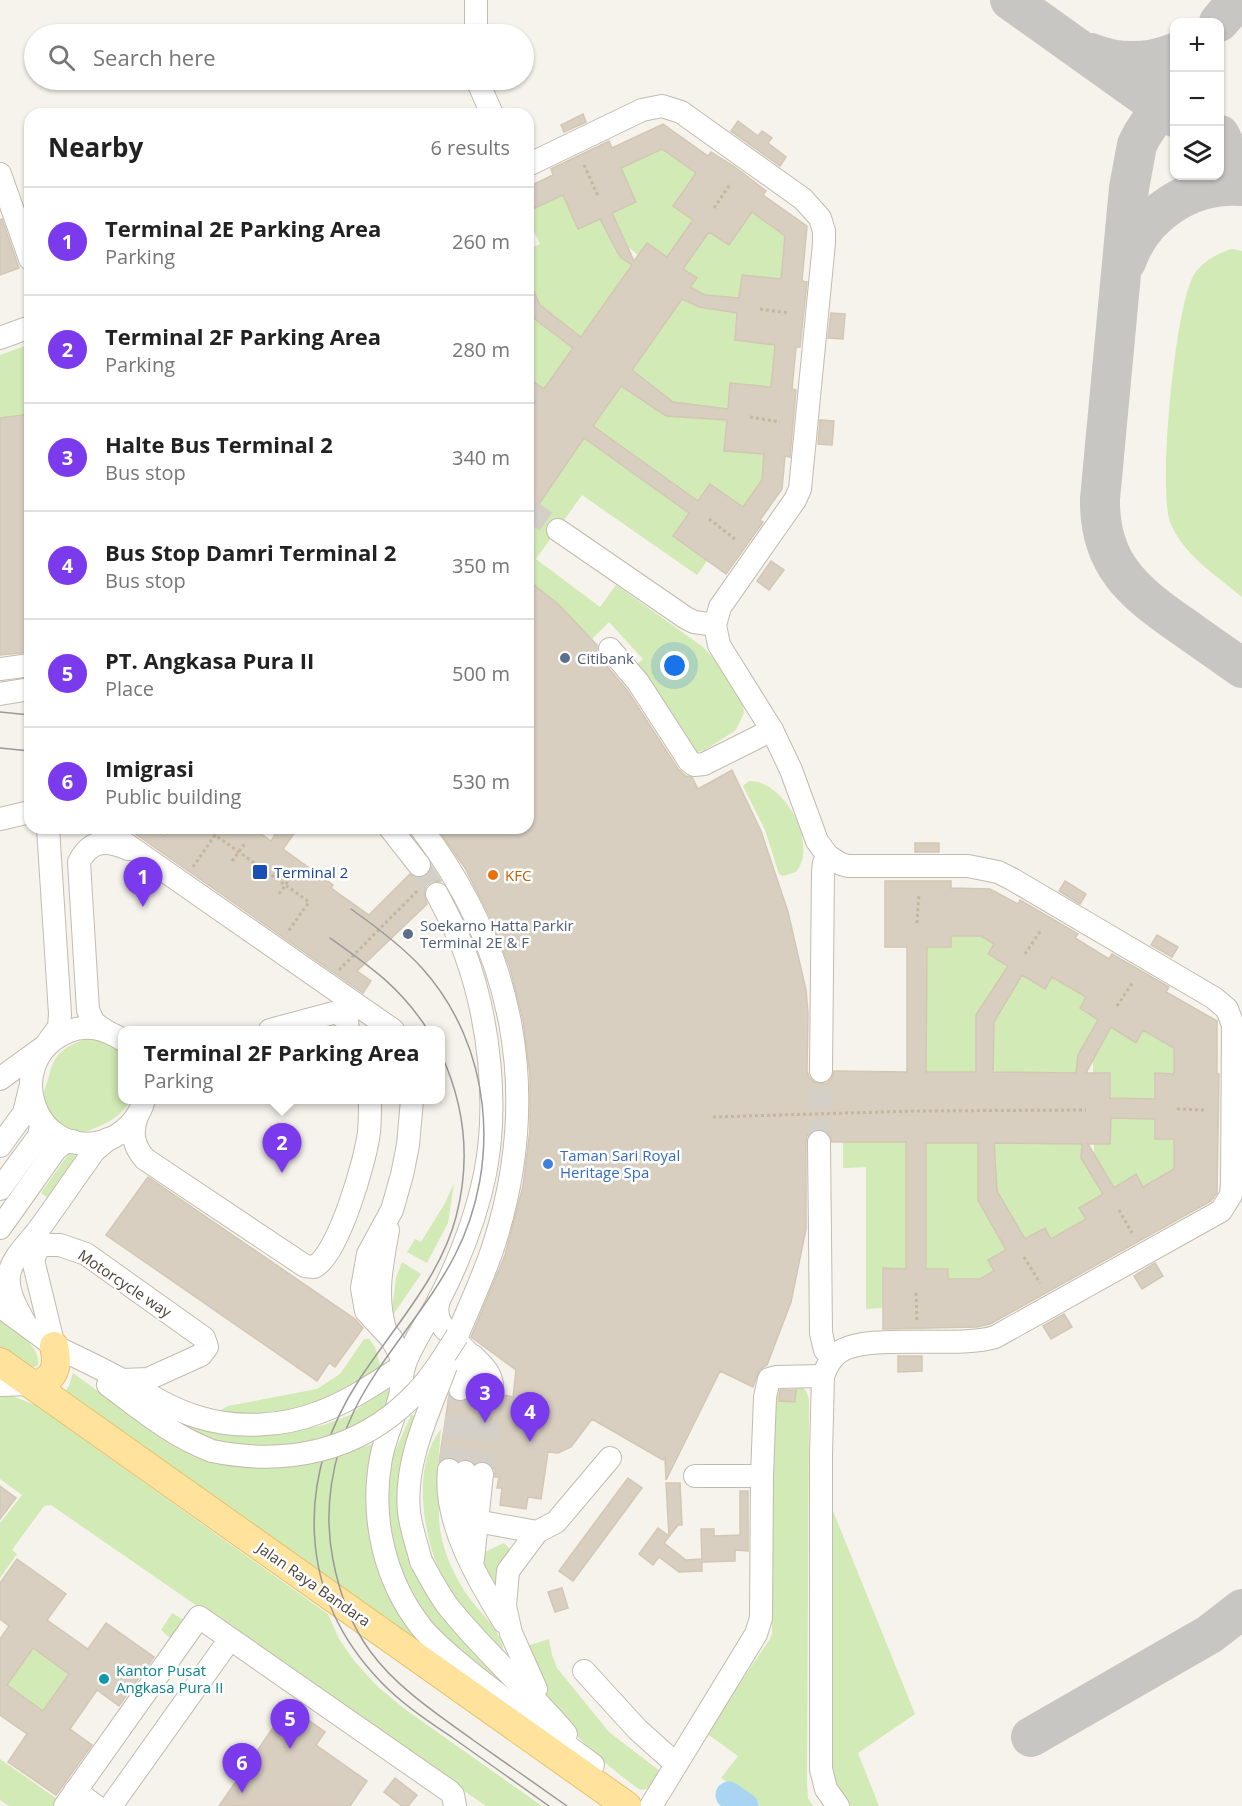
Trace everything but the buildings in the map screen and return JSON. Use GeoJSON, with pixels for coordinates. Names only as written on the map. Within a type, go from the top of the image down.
{"type":"FeatureCollection","features":[{"type":"Feature","properties":{"kind":"main road"},"geometry":{"type":"LineString","coordinates":[[32,1385],[47,1380],[55,1371],[57,1365],[54,1346]]}},
{"type":"Feature","properties":{"kind":"main road","name":"Jalan Raya Bandara"},"geometry":{"type":"LineString","coordinates":[[0,1362],[627,1806]]}},
{"type":"Feature","properties":{"kind":"street"},"geometry":{"type":"LineString","coordinates":[[476,0],[476,24]]}},
{"type":"Feature","properties":{"kind":"street"},"geometry":{"type":"LineString","coordinates":[[481,90],[489,108]]}},
{"type":"Feature","properties":{"kind":"street"},"geometry":{"type":"LineString","coordinates":[[534,162],[642,110],[662,106],[681,112],[803,199],[820,218],[824,231],[824,243],[800,489],[795,500],[720,607],[715,625],[719,645],[772,730],[791,770],[813,832],[828,856],[848,866],[968,866],[998,872],[1234,1008],[1232,1182],[1231,1195],[1221,1211],[995,1337],[972,1342],[864,1343],[845,1348],[828,1367],[769,1379],[765,1397],[762,1476],[763,1599],[761,1618],[756,1634],[651,1806]]}},
{"type":"Feature","properties":{"kind":"street"},"geometry":{"type":"LineString","coordinates":[[0,174],[24,242]]}},
{"type":"Feature","properties":{"kind":"street"},"geometry":{"type":"LineString","coordinates":[[0,338],[24,329]]}},
{"type":"Feature","properties":{"kind":"street"},"geometry":{"type":"LineString","coordinates":[[558,530],[686,618],[694,622],[715,625]]}},
{"type":"Feature","properties":{"kind":"street"},"geometry":{"type":"LineString","coordinates":[[610,649],[638,682],[689,761],[694,765],[704,764],[772,730]]}},
{"type":"Feature","properties":{"kind":"street"},"geometry":{"type":"LineString","coordinates":[[0,669],[24,665]]}},
{"type":"Feature","properties":{"kind":"street"},"geometry":{"type":"LineString","coordinates":[[0,694],[24,689]]}},
{"type":"Feature","properties":{"kind":"street"},"geometry":{"type":"LineString","coordinates":[[0,819],[24,813]]}},
{"type":"Feature","properties":{"kind":"street"},"geometry":{"type":"LineString","coordinates":[[0,1146],[24,1113],[31,1072],[37,1058],[59,1027],[48,834]]}},
{"type":"Feature","properties":{"kind":"street"},"geometry":{"type":"LineString","coordinates":[[111,834],[387,1026]]}},
{"type":"Feature","properties":{"kind":"street"},"geometry":{"type":"LineString","coordinates":[[395,834],[419,865]]}},
{"type":"Feature","properties":{"kind":"street"},"geometry":{"type":"LineString","coordinates":[[425,834],[460,886],[480,923],[507,1004],[515,1054],[517,1132],[507,1194],[462,1344],[415,1449],[411,1471],[409,1512],[421,1561],[446,1603],[462,1624],[548,1711],[593,1765],[632,1806]]}},
{"type":"Feature","properties":{"kind":"street"},"geometry":{"type":"LineString","coordinates":[[79,862],[87,849],[104,842],[123,846],[135,852]]}},
{"type":"Feature","properties":{"kind":"street"},"geometry":{"type":"LineString","coordinates":[[50,861],[54,850],[65,845],[75,849],[79,862],[88,1010],[94,1023],[115,1036]]}},
{"type":"Feature","properties":{"kind":"street"},"geometry":{"type":"LineString","coordinates":[[822,1071],[823,871],[828,856]]}},
{"type":"Feature","properties":{"kind":"street"},"geometry":{"type":"LineString","coordinates":[[429,891],[465,952],[474,982],[488,1053],[490,1136],[485,1173],[474,1215],[439,1299],[404,1365],[399,1399],[382,1456],[376,1493],[381,1537],[386,1561],[395,1584],[421,1627],[438,1646],[593,1765]]}},
{"type":"Feature","properties":{"kind":"street"},"geometry":{"type":"LineString","coordinates":[[53,915],[82,913]]}},
{"type":"Feature","properties":{"kind":"street"},"geometry":{"type":"LineString","coordinates":[[300,966],[311,983],[318,1005],[318,1013],[311,1019]]}},
{"type":"Feature","properties":{"kind":"street"},"geometry":{"type":"LineString","coordinates":[[285,1026],[333,1012],[347,1020],[348,1026]]}},
{"type":"Feature","properties":{"kind":"street"},"geometry":{"type":"LineString","coordinates":[[0,1079],[58,1036],[72,1030],[89,1027],[115,1036]]}},
{"type":"Feature","properties":{"kind":"street"},"geometry":{"type":"LineString","coordinates":[[0,1189],[39,1136],[38,1114],[30,1087]]}},
{"type":"Feature","properties":{"kind":"street"},"geometry":{"type":"LineString","coordinates":[[142,1105],[133,1135],[137,1148],[145,1159],[305,1266],[314,1267],[321,1263],[346,1216],[363,1164],[369,1133],[370,1104]]}},
{"type":"Feature","properties":{"kind":"street"},"geometry":{"type":"LineString","coordinates":[[404,1365],[385,1329],[366,1311],[362,1288],[368,1254],[392,1210],[408,1145],[412,1104]]}},
{"type":"Feature","properties":{"kind":"street"},"geometry":{"type":"LineString","coordinates":[[14,1316],[16,1307],[10,1289],[11,1268],[20,1251],[36,1234],[95,1150],[127,1128],[142,1105]]}},
{"type":"Feature","properties":{"kind":"street"},"geometry":{"type":"LineString","coordinates":[[38,1114],[54,1133],[73,1141],[82,1143],[108,1139]]}},
{"type":"Feature","properties":{"kind":"street"},"geometry":{"type":"LineString","coordinates":[[0,1228],[56,1149],[64,1143],[73,1141]]}},
{"type":"Feature","properties":{"kind":"street"},"geometry":{"type":"LineString","coordinates":[[819,1142],[821,1333],[828,1367],[821,1454],[821,1769],[826,1789],[838,1806]]}},
{"type":"Feature","properties":{"kind":"street","name":"Motorcycle way"},"geometry":{"type":"LineString","coordinates":[[54,1346],[33,1260],[38,1248],[54,1244],[86,1254],[204,1338],[207,1347],[201,1354],[147,1379],[122,1380]]}},
{"type":"Feature","properties":{"kind":"street"},"geometry":{"type":"LineString","coordinates":[[0,1291],[14,1316],[162,1426],[186,1441],[212,1451],[241,1457],[267,1458],[314,1453],[339,1444],[377,1424],[410,1399],[462,1344]]}},
{"type":"Feature","properties":{"kind":"street"},"geometry":{"type":"LineString","coordinates":[[439,1299],[436,1309],[440,1322],[462,1344],[490,1374],[493,1385],[476,1391],[463,1358],[462,1344]]}},
{"type":"Feature","properties":{"kind":"street"},"geometry":{"type":"LineString","coordinates":[[54,1346],[164,1403],[197,1417],[220,1423],[273,1424],[301,1419],[348,1400],[404,1365]]}},
{"type":"Feature","properties":{"kind":"street"},"geometry":{"type":"LineString","coordinates":[[0,1385],[32,1385]]}},
{"type":"Feature","properties":{"kind":"street"},"geometry":{"type":"LineString","coordinates":[[511,1634],[505,1606],[508,1571],[537,1532],[556,1522],[610,1458]]}},
{"type":"Feature","properties":{"kind":"street"},"geometry":{"type":"LineString","coordinates":[[475,1573],[473,1550],[476,1521],[465,1472],[448,1495],[464,1547],[475,1573],[511,1634],[548,1711]]}},
{"type":"Feature","properties":{"kind":"street"},"geometry":{"type":"LineString","coordinates":[[695,1476],[762,1476]]}},
{"type":"Feature","properties":{"kind":"street"},"geometry":{"type":"LineString","coordinates":[[476,1521],[537,1532]]}},
{"type":"Feature","properties":{"kind":"street"},"geometry":{"type":"LineString","coordinates":[[96,1806],[70,1798],[199,1617],[449,1791],[453,1795],[455,1806]]}},
{"type":"Feature","properties":{"kind":"street"},"geometry":{"type":"LineString","coordinates":[[111,1806],[230,1639]]}},
{"type":"Feature","properties":{"kind":"street"},"geometry":{"type":"LineString","coordinates":[[584,1671],[638,1730],[676,1764]]}},
{"type":"Feature","properties":{"kind":"path"},"geometry":{"type":"LineString","coordinates":[[584,165],[598,196]]}},
{"type":"Feature","properties":{"kind":"path"},"geometry":{"type":"LineString","coordinates":[[714,208],[731,183]]}},
{"type":"Feature","properties":{"kind":"path"},"geometry":{"type":"LineString","coordinates":[[760,309],[789,313]]}},
{"type":"Feature","properties":{"kind":"path"},"geometry":{"type":"LineString","coordinates":[[750,417],[780,422]]}},
{"type":"Feature","properties":{"kind":"path"},"geometry":{"type":"LineString","coordinates":[[709,519],[735,539]]}},
{"type":"Feature","properties":{"kind":"path"},"geometry":{"type":"LineString","coordinates":[[193,867],[215,835],[309,902],[287,933]]}},
{"type":"Feature","properties":{"kind":"path"},"geometry":{"type":"LineString","coordinates":[[232,861],[246,842]]}},
{"type":"Feature","properties":{"kind":"path"},"geometry":{"type":"LineString","coordinates":[[279,894],[292,875]]}},
{"type":"Feature","properties":{"kind":"path"},"geometry":{"type":"LineString","coordinates":[[339,970],[429,891]]}},
{"type":"Feature","properties":{"kind":"path"},"geometry":{"type":"LineString","coordinates":[[917,923],[919,893]]}},
{"type":"Feature","properties":{"kind":"path"},"geometry":{"type":"LineString","coordinates":[[1025,954],[1041,930]]}},
{"type":"Feature","properties":{"kind":"path"},"geometry":{"type":"LineString","coordinates":[[1117,1006],[1134,982]]}},
{"type":"Feature","properties":{"kind":"path"},"geometry":{"type":"LineString","coordinates":[[1177,1109],[1204,1110]]}},
{"type":"Feature","properties":{"kind":"path"},"geometry":{"type":"LineString","coordinates":[[713,1117],[916,1111],[1086,1110]]}},
{"type":"Feature","properties":{"kind":"path"},"geometry":{"type":"LineString","coordinates":[[1119,1210],[1132,1233]]}},
{"type":"Feature","properties":{"kind":"path"},"geometry":{"type":"LineString","coordinates":[[1024,1257],[1040,1283]]}},
{"type":"Feature","properties":{"kind":"path"},"geometry":{"type":"LineString","coordinates":[[916,1293],[917,1322]]}},
{"type":"Feature","properties":{"kind":"green space"},"geometry":{"type":"Polygon","coordinates":[[[662,149],[696,173],[673,206],[693,220],[667,257],[638,255],[628,247],[612,213],[636,202],[621,168],[662,149]]]}},
{"type":"Feature","properties":{"kind":"green space"},"geometry":{"type":"Polygon","coordinates":[[[563,195],[577,228],[600,219],[620,257],[632,265],[581,337],[540,305],[534,292],[534,247],[540,244],[534,232],[534,208],[563,195]]]}},
{"type":"Feature","properties":{"kind":"green space"},"geometry":{"type":"Polygon","coordinates":[[[752,212],[785,236],[781,279],[742,275],[739,298],[704,295],[690,287],[696,278],[683,269],[709,232],[752,212]]]}},
{"type":"Feature","properties":{"kind":"green space"},"geometry":{"type":"Polygon","coordinates":[[[1232,249],[1242,251],[1242,597],[1201,564],[1176,534],[1170,522],[1166,473],[1170,396],[1181,319],[1188,290],[1195,273],[1207,261],[1232,249]]]}},
{"type":"Feature","properties":{"kind":"green space"},"geometry":{"type":"Polygon","coordinates":[[[682,299],[699,307],[737,313],[735,340],[775,345],[771,387],[730,383],[728,409],[673,402],[632,370],[682,299]]]}},
{"type":"Feature","properties":{"kind":"green space"},"geometry":{"type":"Polygon","coordinates":[[[534,319],[573,348],[544,389],[534,382],[534,319]]]}},
{"type":"Feature","properties":{"kind":"green space"},"geometry":{"type":"Polygon","coordinates":[[[24,346],[24,415],[0,418],[0,355],[24,346]]]}},
{"type":"Feature","properties":{"kind":"green space"},"geometry":{"type":"Polygon","coordinates":[[[621,386],[666,416],[727,420],[724,450],[764,454],[762,480],[743,507],[710,484],[698,501],[593,426],[621,386]]]}},
{"type":"Feature","properties":{"kind":"green space"},"geometry":{"type":"Polygon","coordinates":[[[584,438],[689,513],[673,536],[707,561],[697,575],[582,495],[536,559],[600,607],[616,585],[703,647],[720,666],[743,702],[744,713],[736,730],[705,750],[693,753],[635,667],[643,659],[609,622],[592,639],[558,604],[534,585],[534,511],[584,438]]]}},
{"type":"Feature","properties":{"kind":"green space"},"geometry":{"type":"Polygon","coordinates":[[[749,781],[762,784],[775,791],[795,816],[801,831],[803,846],[802,860],[796,872],[783,876],[779,874],[765,830],[743,786],[749,781]]]}},
{"type":"Feature","properties":{"kind":"green space"},"geometry":{"type":"Polygon","coordinates":[[[951,936],[981,936],[994,944],[988,955],[1008,966],[976,1015],[976,1072],[926,1072],[927,947],[951,936]]]}},
{"type":"Feature","properties":{"kind":"green space"},"geometry":{"type":"Polygon","coordinates":[[[1022,975],[1045,989],[1052,977],[1086,997],[1080,1008],[1098,1020],[1078,1055],[1076,1073],[993,1072],[994,1022],[1022,975]]]}},
{"type":"Feature","properties":{"kind":"green space"},"geometry":{"type":"Polygon","coordinates":[[[1111,1027],[1136,1042],[1143,1030],[1174,1048],[1174,1074],[1155,1074],[1155,1099],[1110,1098],[1110,1073],[1093,1073],[1093,1059],[1111,1027]]]}},
{"type":"Feature","properties":{"kind":"green space"},"geometry":{"type":"Polygon","coordinates":[[[86,1039],[96,1040],[106,1042],[118,1050],[118,1104],[128,1104],[112,1120],[83,1132],[70,1130],[58,1122],[49,1111],[44,1098],[52,1065],[58,1055],[86,1039]]]}},
{"type":"Feature","properties":{"kind":"green space"},"geometry":{"type":"Polygon","coordinates":[[[1111,1118],[1155,1119],[1155,1139],[1174,1139],[1174,1169],[1143,1187],[1136,1175],[1114,1188],[1094,1153],[1094,1144],[1110,1143],[1111,1118]]]}},
{"type":"Feature","properties":{"kind":"green space"},"geometry":{"type":"Polygon","coordinates":[[[843,1142],[906,1142],[906,1269],[883,1269],[883,1308],[866,1309],[866,1167],[843,1168],[843,1142]]]}},
{"type":"Feature","properties":{"kind":"green space"},"geometry":{"type":"Polygon","coordinates":[[[926,1143],[978,1143],[978,1200],[1006,1250],[988,1260],[994,1271],[980,1279],[948,1279],[948,1269],[926,1269],[926,1143]]]}},
{"type":"Feature","properties":{"kind":"green space"},"geometry":{"type":"Polygon","coordinates":[[[994,1143],[1082,1144],[1081,1158],[1103,1194],[1079,1208],[1086,1219],[1051,1239],[1044,1228],[1025,1239],[997,1191],[994,1143]]]}},
{"type":"Feature","properties":{"kind":"green space"},"geometry":{"type":"Polygon","coordinates":[[[70,1152],[76,1156],[47,1197],[41,1193],[70,1152]]]}},
{"type":"Feature","properties":{"kind":"green space"},"geometry":{"type":"Polygon","coordinates":[[[454,1183],[448,1223],[427,1263],[407,1252],[415,1239],[421,1242],[445,1203],[454,1183]]]}},
{"type":"Feature","properties":{"kind":"green space"},"geometry":{"type":"Polygon","coordinates":[[[402,1262],[421,1274],[391,1318],[396,1278],[402,1262]]]}},
{"type":"Feature","properties":{"kind":"green space"},"geometry":{"type":"Polygon","coordinates":[[[0,1319],[31,1345],[36,1352],[38,1366],[32,1367],[0,1352],[0,1319]]]}},
{"type":"Feature","properties":{"kind":"green space"},"geometry":{"type":"Polygon","coordinates":[[[364,1339],[369,1339],[375,1347],[380,1365],[377,1371],[338,1399],[276,1417],[220,1414],[221,1410],[228,1406],[317,1389],[340,1374],[364,1339]]]}},
{"type":"Feature","properties":{"kind":"green space"},"geometry":{"type":"Polygon","coordinates":[[[73,1373],[177,1447],[227,1464],[253,1466],[305,1462],[381,1441],[369,1494],[438,1661],[65,1391],[73,1373]]]}},
{"type":"Feature","properties":{"kind":"green space"},"geometry":{"type":"Polygon","coordinates":[[[779,1384],[779,1401],[795,1402],[796,1384],[805,1390],[809,1400],[807,1783],[808,1798],[813,1806],[760,1806],[721,1778],[738,1756],[706,1733],[772,1634],[770,1386],[779,1384]]]}},
{"type":"Feature","properties":{"kind":"green space"},"geometry":{"type":"Polygon","coordinates":[[[388,1385],[391,1407],[322,1444],[263,1451],[195,1438],[174,1418],[290,1432],[324,1425],[350,1415],[388,1385]]]}},
{"type":"Feature","properties":{"kind":"green space"},"geometry":{"type":"Polygon","coordinates":[[[0,1391],[35,1405],[328,1614],[339,1639],[355,1662],[378,1687],[406,1710],[542,1806],[486,1806],[51,1505],[44,1506],[12,1550],[17,1554],[0,1578],[0,1523],[22,1495],[0,1479],[0,1391]]]}},
{"type":"Feature","properties":{"kind":"green space"},"geometry":{"type":"Polygon","coordinates":[[[411,1415],[418,1416],[418,1577],[446,1620],[505,1680],[500,1683],[442,1633],[423,1612],[405,1582],[388,1527],[387,1501],[393,1456],[411,1415]]]}},
{"type":"Feature","properties":{"kind":"green space"},"geometry":{"type":"Polygon","coordinates":[[[441,1429],[437,1474],[443,1475],[439,1523],[444,1546],[458,1580],[496,1631],[504,1653],[462,1611],[439,1571],[431,1547],[425,1521],[424,1471],[430,1448],[441,1429]]]}},
{"type":"Feature","properties":{"kind":"green space"},"geometry":{"type":"Polygon","coordinates":[[[831,1506],[915,1714],[858,1753],[879,1806],[846,1806],[837,1791],[831,1761],[831,1506]]]}},
{"type":"Feature","properties":{"kind":"green space"},"geometry":{"type":"Polygon","coordinates":[[[504,1543],[510,1553],[492,1592],[482,1555],[504,1543]]]}},
{"type":"Feature","properties":{"kind":"green space"},"geometry":{"type":"Polygon","coordinates":[[[172,1613],[184,1620],[171,1639],[161,1630],[172,1613]]]}},
{"type":"Feature","properties":{"kind":"green space"},"geometry":{"type":"Polygon","coordinates":[[[549,1639],[557,1668],[609,1732],[661,1772],[647,1789],[640,1790],[611,1767],[584,1743],[549,1702],[534,1677],[521,1648],[549,1639]]]}},
{"type":"Feature","properties":{"kind":"green space"},"geometry":{"type":"Polygon","coordinates":[[[33,1648],[69,1674],[43,1711],[7,1685],[33,1648]]]}},
{"type":"Feature","properties":{"kind":"green space"},"geometry":{"type":"Polygon","coordinates":[[[0,1759],[60,1801],[56,1806],[9,1806],[0,1800],[0,1759]]]}},
{"type":"Feature","properties":{"kind":"waterway"},"geometry":{"type":"LineString","coordinates":[[729,1795],[745,1806]]}},
{"type":"Feature","properties":{"kind":"taxiway"},"geometry":{"type":"LineString","coordinates":[[1010,0],[1170,114]]}},
{"type":"Feature","properties":{"kind":"taxiway"},"geometry":{"type":"LineString","coordinates":[[1222,18],[1238,0]]}},
{"type":"Feature","properties":{"kind":"taxiway"},"geometry":{"type":"LineString","coordinates":[[1091,53],[1122,61],[1143,61],[1170,55]]}},
{"type":"Feature","properties":{"kind":"taxiway"},"geometry":{"type":"LineString","coordinates":[[1170,92],[1137,145],[1129,188],[1100,499],[1101,521],[1105,541],[1112,558],[1134,587],[1163,612],[1242,668]]}},
{"type":"Feature","properties":{"kind":"taxiway"},"geometry":{"type":"LineString","coordinates":[[1224,144],[1242,165]]}},
{"type":"Feature","properties":{"kind":"taxiway"},"geometry":{"type":"LineString","coordinates":[[1126,262],[1144,229],[1171,204],[1205,189],[1242,186]]}},
{"type":"Feature","properties":{"kind":"taxiway"},"geometry":{"type":"LineString","coordinates":[[1031,1737],[1210,1634],[1242,1609]]}},
{"type":"Feature","properties":{"kind":"tunnel"},"geometry":{"type":"LineString","coordinates":[[534,513],[558,530]]}},
{"type":"Feature","properties":{"kind":"tunnel"},"geometry":{"type":"LineString","coordinates":[[419,865],[437,894]]}},
{"type":"Feature","properties":{"kind":"tunnel"},"geometry":{"type":"LineString","coordinates":[[819,1142],[821,1071]]}},
{"type":"Feature","properties":{"kind":"tunnel"},"geometry":{"type":"LineString","coordinates":[[449,1470],[460,1389]]}},
{"type":"Feature","properties":{"kind":"tunnel"},"geometry":{"type":"LineString","coordinates":[[465,1472],[475,1391]]}},
{"type":"Feature","properties":{"kind":"tunnel"},"geometry":{"type":"LineString","coordinates":[[482,1474],[492,1394]]}},
{"type":"Feature","properties":{"kind":"tram line"},"geometry":{"type":"LineString","coordinates":[[0,712],[24,714]]}},
{"type":"Feature","properties":{"kind":"tram line"},"geometry":{"type":"LineString","coordinates":[[0,748],[24,750]]}},
{"type":"Feature","properties":{"kind":"tram line"},"geometry":{"type":"LineString","coordinates":[[351,909],[406,952],[422,968],[445,999],[463,1033],[476,1069],[482,1106],[484,1144],[480,1182],[470,1219],[455,1255],[431,1295],[365,1391],[346,1429],[335,1465],[329,1503],[333,1560],[342,1596],[357,1630],[380,1664],[431,1710],[567,1806]]}},
{"type":"Feature","properties":{"kind":"tram line"},"geometry":{"type":"LineString","coordinates":[[330,938],[372,969],[395,990],[425,1026]]}},
{"type":"Feature","properties":{"kind":"tram line"},"geometry":{"type":"LineString","coordinates":[[445,1064],[456,1093],[463,1134],[463,1175],[456,1217],[449,1239],[427,1282],[359,1380],[338,1418],[324,1457],[316,1496],[314,1536],[320,1574],[333,1612],[353,1648],[381,1682],[416,1712],[549,1806]]}},
{"type":"Feature","properties":{"kind":"place","name":"Citibank"},"geometry":{"type":"Point","coordinates":[565,658]}},
{"type":"Feature","properties":{"kind":"place","name":"Terminal 2"},"geometry":{"type":"Point","coordinates":[260,872]}},
{"type":"Feature","properties":{"kind":"place","name":"KFC"},"geometry":{"type":"Point","coordinates":[493,875]}},
{"type":"Feature","properties":{"kind":"place","name":"Terminal 2E Parking Area"},"geometry":{"type":"Point","coordinates":[143,907]}},
{"type":"Feature","properties":{"kind":"place","name":"Soekarno Hatta Parkir Terminal 2E & F"},"geometry":{"type":"Point","coordinates":[408,934]}},
{"type":"Feature","properties":{"kind":"place","name":"Taman Sari Royal Heritage Spa"},"geometry":{"type":"Point","coordinates":[548,1164]}},
{"type":"Feature","properties":{"kind":"place","name":"Terminal 2F Parking Area"},"geometry":{"type":"Point","coordinates":[282,1173]}},
{"type":"Feature","properties":{"kind":"place","name":"Halte Bus Terminal 2"},"geometry":{"type":"Point","coordinates":[485,1423]}},
{"type":"Feature","properties":{"kind":"place","name":"Bus Stop Damri Terminal 2"},"geometry":{"type":"Point","coordinates":[530,1442]}},
{"type":"Feature","properties":{"kind":"place","name":"Kantor Pusat Angkasa Pura II"},"geometry":{"type":"Point","coordinates":[104,1679]}},
{"type":"Feature","properties":{"kind":"place","name":"PT. Angkasa Pura II"},"geometry":{"type":"Point","coordinates":[290,1749]}},
{"type":"Feature","properties":{"kind":"place","name":"Imigrasi"},"geometry":{"type":"Point","coordinates":[242,1793]}}]}
